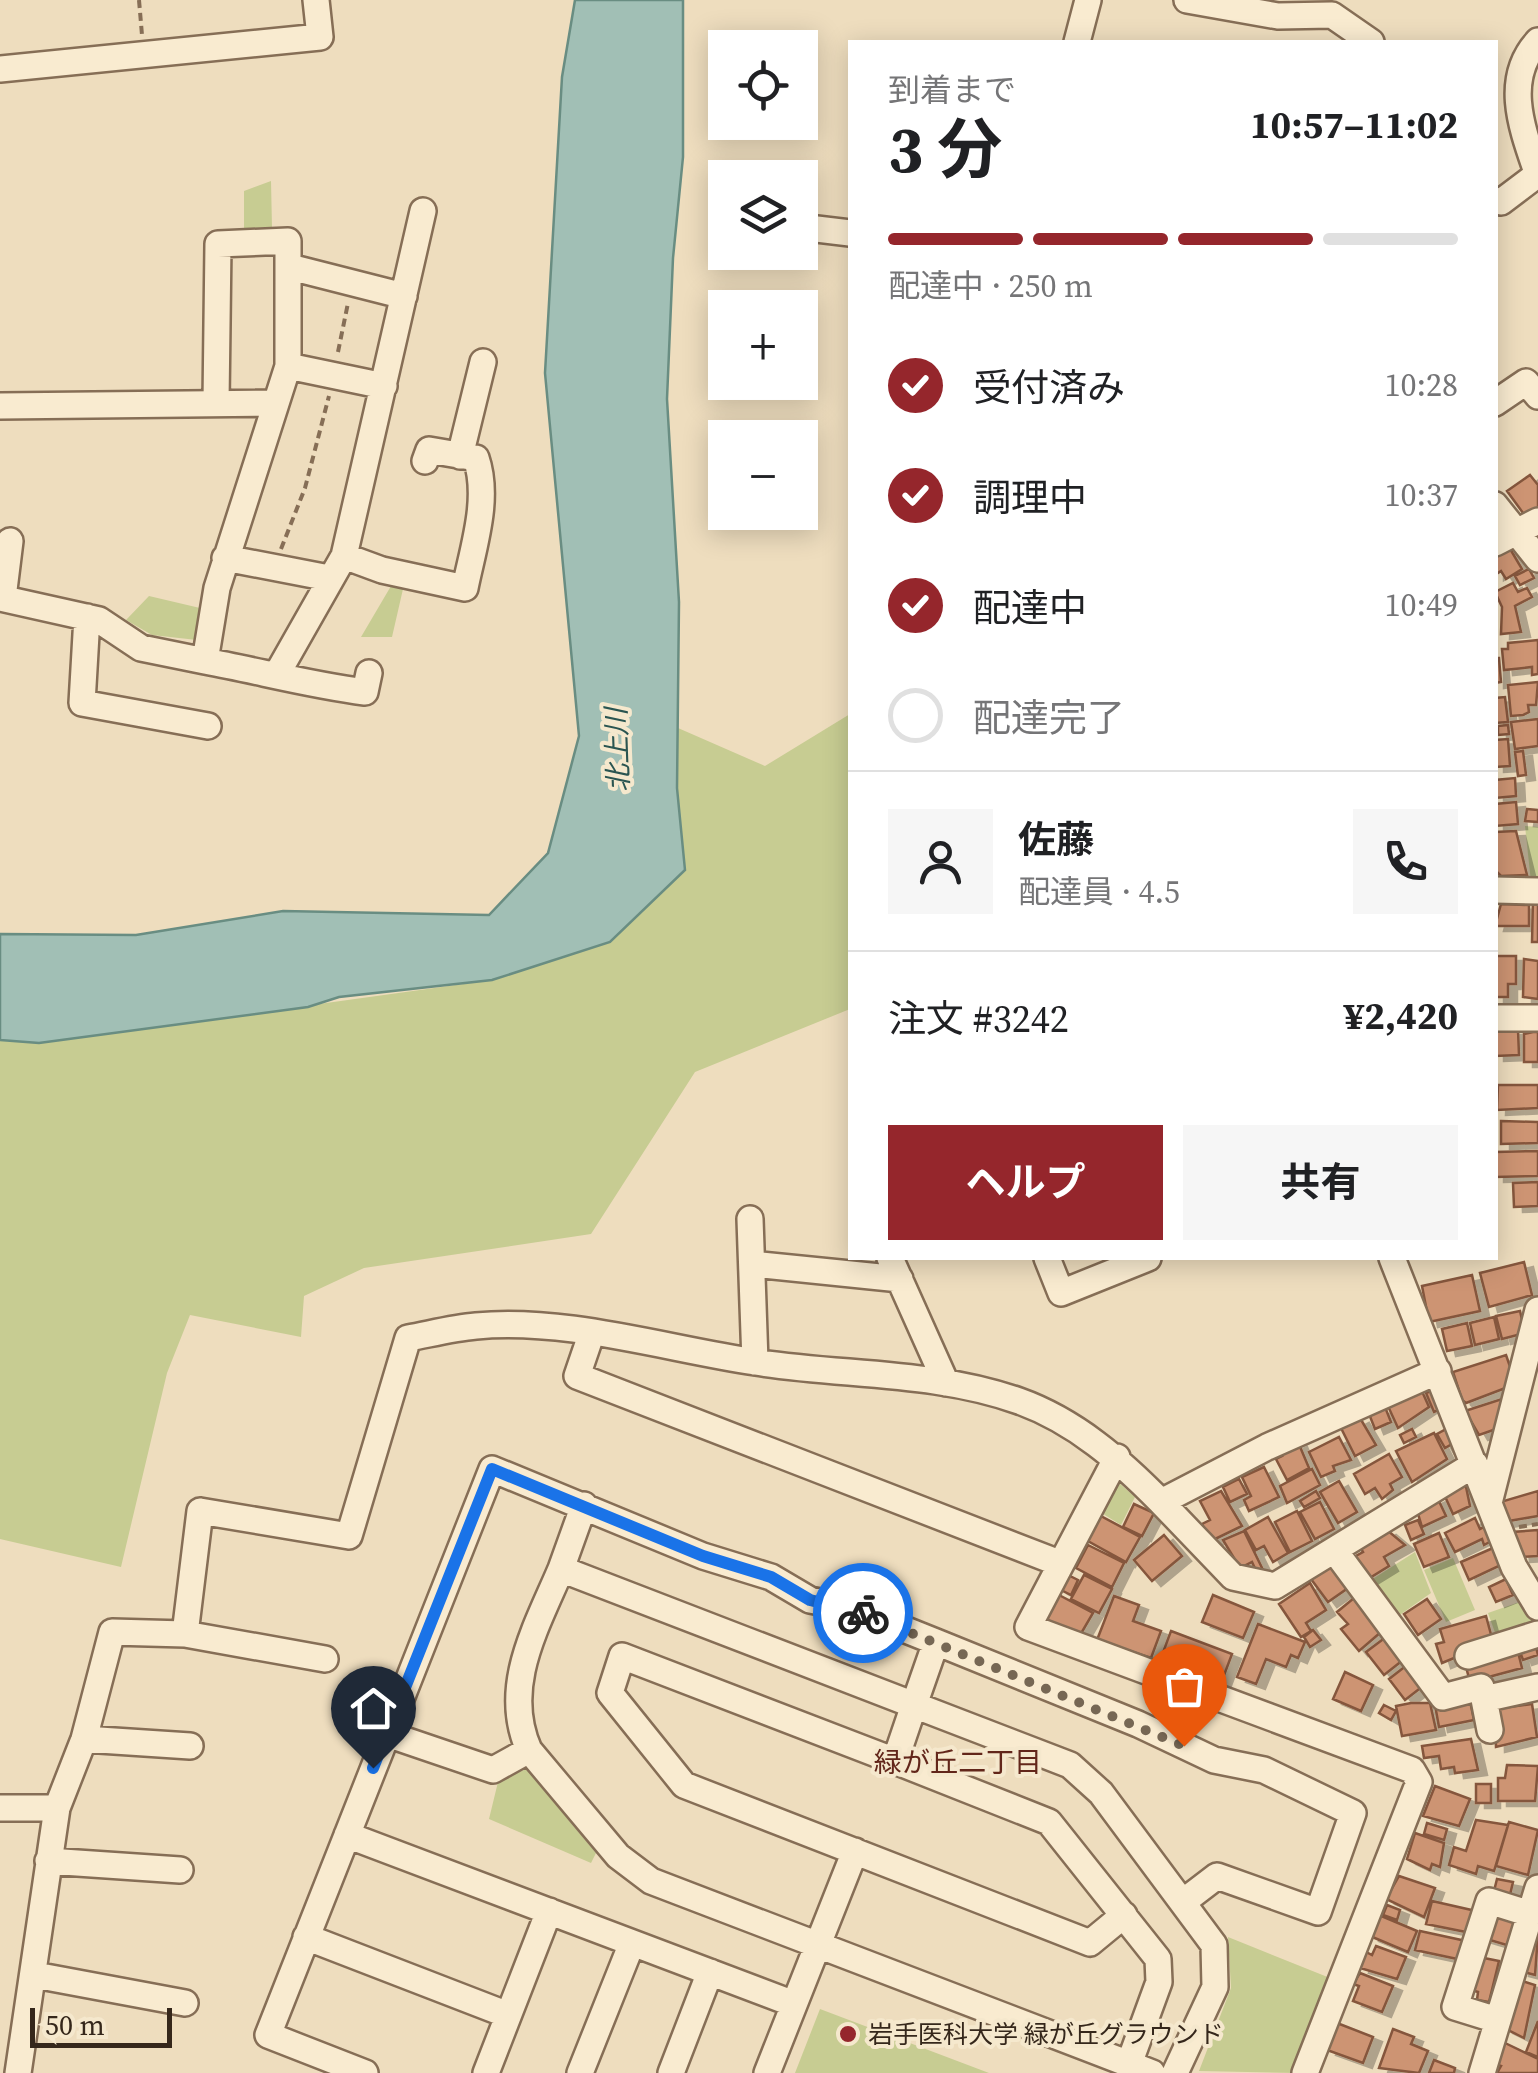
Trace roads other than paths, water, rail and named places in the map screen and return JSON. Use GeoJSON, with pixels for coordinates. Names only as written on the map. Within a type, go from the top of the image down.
{"type":"FeatureCollection","features":[{"type":"Feature","properties":{"kind":"street"},"geometry":{"type":"LineString","coordinates":[[0,68],[320,37],[316,0]]}},
{"type":"Feature","properties":{"kind":"street"},"geometry":{"type":"LineString","coordinates":[[1078,40],[1088,0]]}},
{"type":"Feature","properties":{"kind":"street"},"geometry":{"type":"LineString","coordinates":[[1187,0],[1332,15],[1367,40]]}},
{"type":"Feature","properties":{"kind":"street"},"geometry":{"type":"LineString","coordinates":[[1498,201],[1538,174],[1516,108],[1525,56],[1538,41]]}},
{"type":"Feature","properties":{"kind":"street"},"geometry":{"type":"LineString","coordinates":[[277,674],[336,567],[384,386],[422,211]]}},
{"type":"Feature","properties":{"kind":"street"},"geometry":{"type":"LineString","coordinates":[[818,230],[848,234]]}},
{"type":"Feature","properties":{"kind":"street"},"geometry":{"type":"LineString","coordinates":[[205,661],[225,558],[288,366],[287,231],[218,244],[216,403]]}},
{"type":"Feature","properties":{"kind":"street"},"geometry":{"type":"LineString","coordinates":[[290,267],[404,296]]}},
{"type":"Feature","properties":{"kind":"street"},"geometry":{"type":"LineString","coordinates":[[460,456],[483,362]]}},
{"type":"Feature","properties":{"kind":"street"},"geometry":{"type":"LineString","coordinates":[[288,366],[384,386]]}},
{"type":"Feature","properties":{"kind":"street"},"geometry":{"type":"LineString","coordinates":[[1498,402],[1526,382],[1538,396]]}},
{"type":"Feature","properties":{"kind":"street"},"geometry":{"type":"LineString","coordinates":[[0,406],[276,403]]}},
{"type":"Feature","properties":{"kind":"street"},"geometry":{"type":"LineString","coordinates":[[225,558],[274,568],[382,570],[465,588],[479,519],[481,473],[476,458],[429,450],[425,461]]}},
{"type":"Feature","properties":{"kind":"street"},"geometry":{"type":"LineString","coordinates":[[1498,509],[1538,558]]}},
{"type":"Feature","properties":{"kind":"street"},"geometry":{"type":"LineString","coordinates":[[10,541],[2,598],[87,618],[141,648],[277,674],[295,682],[364,692],[369,672]]}},
{"type":"Feature","properties":{"kind":"street"},"geometry":{"type":"LineString","coordinates":[[87,618],[82,703],[208,726]]}},
{"type":"Feature","properties":{"kind":"street"},"geometry":{"type":"LineString","coordinates":[[1498,890],[1538,891]]}},
{"type":"Feature","properties":{"kind":"street"},"geometry":{"type":"LineString","coordinates":[[1498,1018],[1538,1018]]}},
{"type":"Feature","properties":{"kind":"street"},"geometry":{"type":"LineString","coordinates":[[750,1219],[754,1362]]}},
{"type":"Feature","properties":{"kind":"street"},"geometry":{"type":"LineString","coordinates":[[1048,1260],[1061,1293],[1143,1260]]}},
{"type":"Feature","properties":{"kind":"street"},"geometry":{"type":"LineString","coordinates":[[1393,1260],[1514,1566],[1538,1607]]}},
{"type":"Feature","properties":{"kind":"street"},"geometry":{"type":"LineString","coordinates":[[752,1264],[895,1268],[946,1383]]}},
{"type":"Feature","properties":{"kind":"street"},"geometry":{"type":"LineString","coordinates":[[1488,1502],[1538,1310]]}},
{"type":"Feature","properties":{"kind":"street"},"geometry":{"type":"LineString","coordinates":[[184,1634],[200,1512],[349,1536],[408,1338],[478,1326],[590,1334],[693,1348],[754,1362],[946,1383],[1020,1401],[1117,1457],[1232,1577],[1254,1585],[1274,1586],[1475,1464]]}},
{"type":"Feature","properties":{"kind":"street"},"geometry":{"type":"LineString","coordinates":[[590,1334],[577,1376],[1060,1563]]}},
{"type":"Feature","properties":{"kind":"street"},"geometry":{"type":"LineString","coordinates":[[1161,1502],[1266,1447],[1438,1371]]}},
{"type":"Feature","properties":{"kind":"street"},"geometry":{"type":"LineString","coordinates":[[1117,1457],[1028,1627],[1412,1770],[1419,1782],[1305,2073]]}},
{"type":"Feature","properties":{"kind":"street"},"geometry":{"type":"LineString","coordinates":[[365,2073],[268,2035],[492,1469],[703,1556],[771,1577],[810,1600],[851,1608],[936,1642],[1138,1724],[1214,1760],[1264,1770],[1353,1813],[1318,1912],[1217,1876],[1182,1902]]}},
{"type":"Feature","properties":{"kind":"street"},"geometry":{"type":"LineString","coordinates":[[584,1506],[524,1657],[517,1693],[520,1730],[529,1750],[618,1856],[651,1881],[1141,2069],[1159,1982],[1158,1959],[1124,1915],[1049,1822],[622,1656],[610,1692],[684,1785],[1090,1943],[1124,1915]]}},
{"type":"Feature","properties":{"kind":"street"},"geometry":{"type":"LineString","coordinates":[[1335,1551],[1443,1697],[1481,1687],[1490,1730]]}},
{"type":"Feature","properties":{"kind":"street"},"geometry":{"type":"LineString","coordinates":[[561,1570],[1070,1766],[1102,1793],[1214,1945],[1215,1987],[1176,2073]]}},
{"type":"Feature","properties":{"kind":"street"},"geometry":{"type":"LineString","coordinates":[[18,2073],[57,1808],[84,1739],[112,1632],[184,1634],[325,1659]]}},
{"type":"Feature","properties":{"kind":"street"},"geometry":{"type":"LineString","coordinates":[[1468,1656],[1538,1634]]}},
{"type":"Feature","properties":{"kind":"street"},"geometry":{"type":"LineString","coordinates":[[895,1761],[936,1642]]}},
{"type":"Feature","properties":{"kind":"street"},"geometry":{"type":"LineString","coordinates":[[1484,1699],[1538,1688]]}},
{"type":"Feature","properties":{"kind":"street"},"geometry":{"type":"LineString","coordinates":[[387,1734],[493,1770],[529,1750]]}},
{"type":"Feature","properties":{"kind":"street"},"geometry":{"type":"LineString","coordinates":[[84,1739],[190,1746]]}},
{"type":"Feature","properties":{"kind":"street"},"geometry":{"type":"LineString","coordinates":[[0,1808],[57,1808]]}},
{"type":"Feature","properties":{"kind":"street"},"geometry":{"type":"LineString","coordinates":[[346,1836],[794,2004]]}},
{"type":"Feature","properties":{"kind":"street"},"geometry":{"type":"LineString","coordinates":[[767,2073],[855,1851]]}},
{"type":"Feature","properties":{"kind":"street"},"geometry":{"type":"LineString","coordinates":[[48,1862],[180,1870]]}},
{"type":"Feature","properties":{"kind":"street"},"geometry":{"type":"LineString","coordinates":[[1482,2073],[1538,1888]]}},
{"type":"Feature","properties":{"kind":"street"},"geometry":{"type":"LineString","coordinates":[[1497,2020],[1455,2007],[1488,1900],[1530,1914]]}},
{"type":"Feature","properties":{"kind":"street"},"geometry":{"type":"LineString","coordinates":[[486,2073],[548,1911]]}},
{"type":"Feature","properties":{"kind":"street"},"geometry":{"type":"LineString","coordinates":[[306,1937],[508,2015]]}},
{"type":"Feature","properties":{"kind":"street"},"geometry":{"type":"LineString","coordinates":[[580,2073],[632,1942]]}},
{"type":"Feature","properties":{"kind":"street"},"geometry":{"type":"LineString","coordinates":[[671,2073],[710,1972]]}},
{"type":"Feature","properties":{"kind":"street"},"geometry":{"type":"LineString","coordinates":[[35,1975],[186,2003]]}},
{"type":"Feature","properties":{"kind":"water","name":"北上川"},"geometry":{"type":"Polygon","coordinates":[[[575,0],[683,0],[683,157],[673,258],[667,399],[679,602],[677,788],[685,870],[610,942],[492,980],[339,997],[308,1007],[39,1043],[0,1040],[0,934],[136,935],[283,911],[489,915],[548,853],[579,736],[545,373],[562,77],[575,0]]]}},
{"type":"Feature","properties":{"kind":"place","name":"岩手医科大学 緑が丘グラウンド"},"geometry":{"type":"Point","coordinates":[848,2034]}},
{"type":"Feature","properties":{"kind":"district","name":"緑が丘二丁目"},"geometry":{"type":"Point","coordinates":[958,1762]}}]}
